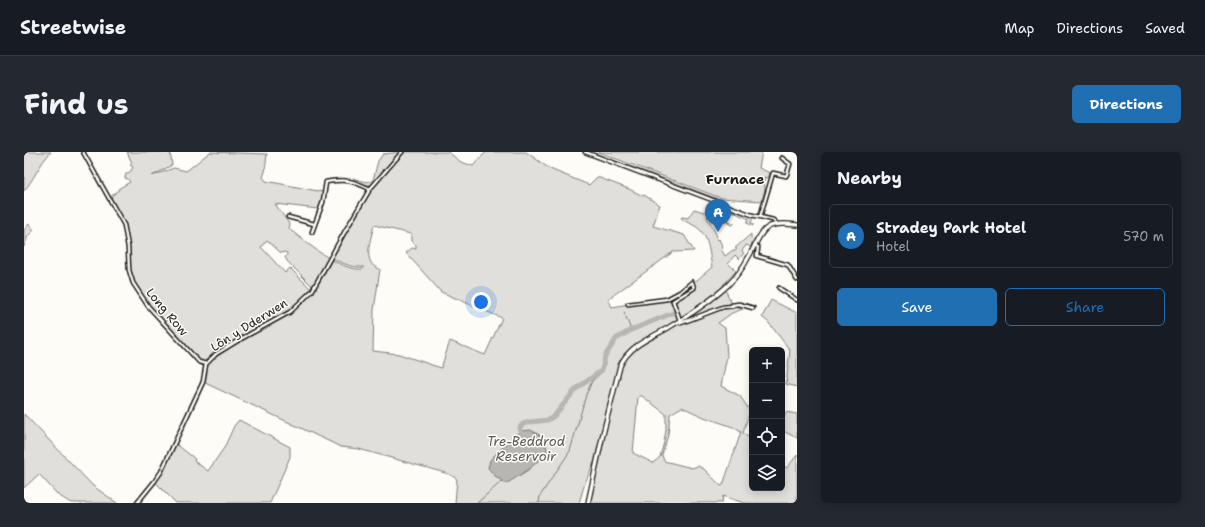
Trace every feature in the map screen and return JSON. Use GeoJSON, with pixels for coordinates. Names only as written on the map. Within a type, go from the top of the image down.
{"type":"FeatureCollection","features":[{"type":"Feature","properties":{"kind":"main road"},"geometry":{"type":"LineString","coordinates":[[588,503],[604,427],[623,359],[641,342],[680,320],[728,285],[744,264],[761,233],[778,224],[797,225]]}},
{"type":"Feature","properties":{"kind":"street","name":"Long Row"},"geometry":{"type":"LineString","coordinates":[[83,152],[124,225],[128,247],[129,270],[133,283],[148,306],[199,362],[206,364]]}},
{"type":"Feature","properties":{"kind":"street","name":"Lôn y Dderwen"},"geometry":{"type":"LineString","coordinates":[[137,503],[160,472],[203,382],[206,364],[216,354],[290,312],[312,291],[370,188],[402,152]]}},
{"type":"Feature","properties":{"kind":"street"},"geometry":{"type":"LineString","coordinates":[[585,152],[760,217],[773,220],[778,224]]}},
{"type":"Feature","properties":{"kind":"street"},"geometry":{"type":"LineString","coordinates":[[760,217],[773,173],[786,176],[790,164],[782,158]]}},
{"type":"Feature","properties":{"kind":"street"},"geometry":{"type":"LineString","coordinates":[[312,232],[323,202],[326,182],[343,179],[354,181],[370,188]]}},
{"type":"Feature","properties":{"kind":"street"},"geometry":{"type":"LineString","coordinates":[[288,217],[314,224]]}},
{"type":"Feature","properties":{"kind":"street"},"geometry":{"type":"LineString","coordinates":[[754,245],[758,247],[757,256],[788,265],[795,274],[797,280]]}},
{"type":"Feature","properties":{"kind":"street"},"geometry":{"type":"LineString","coordinates":[[628,304],[667,299],[680,292],[692,282],[694,288],[672,301],[680,322],[683,324],[723,307],[739,304],[753,308]]}},
{"type":"Feature","properties":{"kind":"street"},"geometry":{"type":"LineString","coordinates":[[779,288],[796,298]]}},
{"type":"Feature","properties":{"kind":"shaded area"},"geometry":{"type":"Polygon","coordinates":[[[24,152],[51,152],[24,191],[24,152]]]}},
{"type":"Feature","properties":{"kind":"shaded area"},"geometry":{"type":"Polygon","coordinates":[[[127,152],[170,152],[172,165],[152,176],[174,168],[186,171],[210,152],[267,154],[263,177],[266,181],[323,192],[322,200],[318,209],[275,204],[290,225],[289,229],[329,258],[313,287],[287,261],[285,257],[287,253],[281,253],[267,240],[261,247],[285,273],[290,268],[312,290],[288,311],[215,353],[204,362],[199,361],[148,306],[133,283],[129,270],[124,225],[109,198],[119,190],[118,189],[130,182],[125,178],[126,174],[130,172],[133,167],[130,165],[132,163],[127,152]]]}},
{"type":"Feature","properties":{"kind":"shaded area"},"geometry":{"type":"Polygon","coordinates":[[[400,152],[372,185],[367,185],[353,178],[369,182],[373,180],[378,161],[383,154],[400,152]]]}},
{"type":"Feature","properties":{"kind":"shaded area"},"geometry":{"type":"Polygon","coordinates":[[[405,152],[448,152],[461,162],[473,166],[486,152],[526,152],[550,169],[589,185],[597,177],[643,196],[644,195],[660,205],[653,226],[684,235],[694,251],[673,252],[608,299],[612,307],[670,297],[697,280],[712,267],[708,244],[700,229],[681,218],[688,218],[694,209],[704,212],[715,204],[721,206],[718,215],[726,218],[730,209],[753,217],[751,223],[753,226],[747,223],[749,219],[731,211],[728,221],[716,217],[716,213],[711,215],[709,212],[709,216],[707,217],[717,236],[716,237],[718,240],[719,239],[723,248],[721,249],[725,256],[733,250],[735,251],[737,249],[735,248],[751,234],[751,238],[755,239],[751,247],[746,245],[742,251],[744,253],[739,259],[735,255],[728,263],[736,271],[723,285],[733,306],[743,309],[732,313],[718,323],[725,328],[727,356],[721,386],[740,396],[749,410],[743,433],[749,438],[749,491],[785,491],[785,467],[787,468],[797,455],[797,503],[744,503],[723,496],[722,503],[588,503],[620,366],[630,350],[625,353],[619,364],[595,460],[585,483],[579,503],[455,503],[457,479],[449,474],[359,449],[341,447],[203,382],[208,364],[216,357],[267,325],[291,313],[306,300],[314,292],[332,260],[351,268],[363,269],[364,267],[349,265],[334,259],[333,257],[371,190],[405,152]],[[374,225],[369,257],[374,266],[380,269],[374,310],[373,351],[399,354],[441,368],[450,341],[485,355],[502,318],[441,292],[406,253],[412,248],[416,249],[416,245],[411,241],[411,234],[374,225]],[[640,396],[638,397],[633,453],[653,463],[660,457],[664,442],[666,414],[640,396]],[[682,407],[670,414],[668,435],[662,455],[664,461],[692,468],[698,466],[704,469],[721,486],[723,485],[741,432],[733,427],[704,417],[682,407]]]}},
{"type":"Feature","properties":{"kind":"shaded area"},"geometry":{"type":"Polygon","coordinates":[[[588,152],[592,152],[729,204],[588,152]]]}},
{"type":"Feature","properties":{"kind":"shaded area"},"geometry":{"type":"Polygon","coordinates":[[[598,152],[762,152],[759,168],[770,173],[768,178],[764,177],[765,189],[762,201],[721,198],[598,152]]]}},
{"type":"Feature","properties":{"kind":"shaded area"},"geometry":{"type":"Polygon","coordinates":[[[728,221],[734,223],[733,225],[728,223],[728,221]]]}},
{"type":"Feature","properties":{"kind":"shaded area"},"geometry":{"type":"Polygon","coordinates":[[[29,224],[34,230],[28,236],[24,247],[24,230],[29,224]]]}},
{"type":"Feature","properties":{"kind":"shaded area"},"geometry":{"type":"Polygon","coordinates":[[[771,300],[797,313],[797,387],[786,384],[790,350],[768,322],[762,317],[771,300]]]}},
{"type":"Feature","properties":{"kind":"shaded area"},"geometry":{"type":"Polygon","coordinates":[[[786,412],[797,414],[797,438],[785,432],[786,412]]]}},
{"type":"Feature","properties":{"kind":"shaded area"},"geometry":{"type":"Polygon","coordinates":[[[24,414],[93,486],[117,503],[71,503],[58,495],[39,474],[24,488],[24,414]]]}},
{"type":"Feature","properties":{"kind":"shaded area"},"geometry":{"type":"Polygon","coordinates":[[[239,420],[290,447],[290,457],[270,503],[176,503],[156,483],[175,443],[195,459],[194,461],[208,471],[224,448],[234,426],[239,420]]]}},
{"type":"Feature","properties":{"kind":"water","name":"Tre-Beddrod Reservoir"},"geometry":{"type":"Polygon","coordinates":[[[530,430],[543,438],[547,453],[528,470],[506,484],[495,476],[488,468],[490,460],[520,431],[530,430]]]}},
{"type":"Feature","properties":{"kind":"waterway"},"geometry":{"type":"LineString","coordinates":[[520,431],[520,427],[523,424],[548,420],[554,416],[576,389],[602,370],[605,356],[616,339],[631,330],[673,313]]}},
{"type":"Feature","properties":{"kind":"waterway"},"geometry":{"type":"LineString","coordinates":[[626,317],[631,330]]}},
{"type":"Feature","properties":{"kind":"waterway"},"geometry":{"type":"LineString","coordinates":[[539,503],[540,496],[570,451],[586,395],[592,381],[602,372]]}},
{"type":"Feature","properties":{"kind":"waterway"},"geometry":{"type":"LineString","coordinates":[[477,503],[502,481]]}},
{"type":"Feature","properties":{"kind":"place","name":"Stradey Park Hotel"},"geometry":{"type":"Point","coordinates":[718,232]}},
{"type":"Feature","properties":{"kind":"district","name":"Furnace"},"geometry":{"type":"Point","coordinates":[735,179]}}]}
